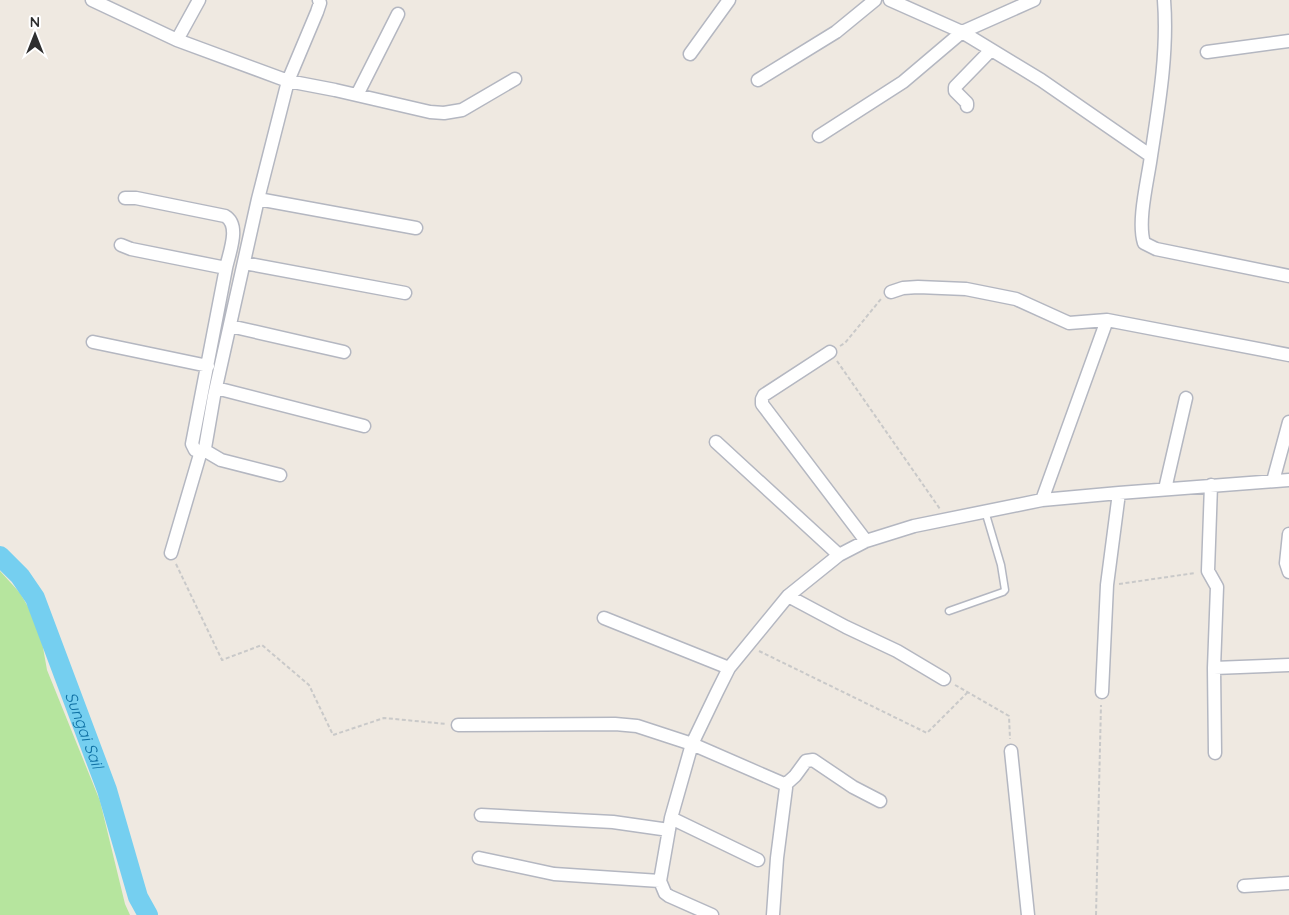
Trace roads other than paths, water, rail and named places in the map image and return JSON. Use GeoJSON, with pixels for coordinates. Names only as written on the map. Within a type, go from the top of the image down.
{"type":"FeatureCollection","features":[{"type":"Feature","properties":{"kind":"street"},"geometry":{"type":"LineString","coordinates":[[92,0],[177,40],[288,81],[430,112],[444,114],[462,110],[514,79]]}},
{"type":"Feature","properties":{"kind":"street"},"geometry":{"type":"LineString","coordinates":[[177,40],[199,0]]}},
{"type":"Feature","properties":{"kind":"street"},"geometry":{"type":"LineString","coordinates":[[171,553],[202,451],[258,199],[288,81],[320,3],[319,0]]}},
{"type":"Feature","properties":{"kind":"street"},"geometry":{"type":"LineString","coordinates":[[690,54],[729,0]]}},
{"type":"Feature","properties":{"kind":"street"},"geometry":{"type":"LineString","coordinates":[[758,80],[836,32],[875,0]]}},
{"type":"Feature","properties":{"kind":"street"},"geometry":{"type":"LineString","coordinates":[[890,0],[962,32],[1041,80],[1151,156]]}},
{"type":"Feature","properties":{"kind":"street"},"geometry":{"type":"LineString","coordinates":[[819,136],[903,82],[962,32],[1034,0]]}},
{"type":"Feature","properties":{"kind":"street"},"geometry":{"type":"LineString","coordinates":[[1164,0],[1166,22],[1162,90],[1142,218],[1144,243],[1156,249],[1289,276]]}},
{"type":"Feature","properties":{"kind":"street"},"geometry":{"type":"LineString","coordinates":[[357,95],[398,14]]}},
{"type":"Feature","properties":{"kind":"street"},"geometry":{"type":"LineString","coordinates":[[1207,52],[1289,41]]}},
{"type":"Feature","properties":{"kind":"street"},"geometry":{"type":"LineString","coordinates":[[967,106],[967,102],[956,91],[955,87],[990,50]]}},
{"type":"Feature","properties":{"kind":"street"},"geometry":{"type":"LineString","coordinates":[[125,198],[132,197],[225,216],[231,219],[234,227],[192,444],[195,450],[202,451],[221,460],[280,474]]}},
{"type":"Feature","properties":{"kind":"street"},"geometry":{"type":"LineString","coordinates":[[258,199],[416,228]]}},
{"type":"Feature","properties":{"kind":"street"},"geometry":{"type":"LineString","coordinates":[[121,245],[131,249],[226,268]]}},
{"type":"Feature","properties":{"kind":"street"},"geometry":{"type":"LineString","coordinates":[[244,263],[405,293]]}},
{"type":"Feature","properties":{"kind":"street"},"geometry":{"type":"LineString","coordinates":[[891,292],[903,288],[918,287],[966,289],[1016,299],[1068,322],[1107,320],[1289,354]]}},
{"type":"Feature","properties":{"kind":"street"},"geometry":{"type":"LineString","coordinates":[[1042,500],[1107,320]]}},
{"type":"Feature","properties":{"kind":"street"},"geometry":{"type":"LineString","coordinates":[[230,326],[344,352]]}},
{"type":"Feature","properties":{"kind":"street"},"geometry":{"type":"LineString","coordinates":[[93,342],[208,366]]}},
{"type":"Feature","properties":{"kind":"street"},"geometry":{"type":"LineString","coordinates":[[830,352],[764,395],[762,404],[866,542]]}},
{"type":"Feature","properties":{"kind":"street"},"geometry":{"type":"LineString","coordinates":[[216,388],[364,426]]}},
{"type":"Feature","properties":{"kind":"street"},"geometry":{"type":"LineString","coordinates":[[1165,489],[1186,398]]}},
{"type":"Feature","properties":{"kind":"street"},"geometry":{"type":"LineString","coordinates":[[1273,481],[1289,422]]}},
{"type":"Feature","properties":{"kind":"street"},"geometry":{"type":"LineString","coordinates":[[716,442],[839,555]]}},
{"type":"Feature","properties":{"kind":"street"},"geometry":{"type":"LineString","coordinates":[[712,915],[669,896],[665,893],[660,881],[670,824],[692,744],[730,668],[788,596],[839,555],[866,542],[914,526],[1042,500],[1289,480]]}},
{"type":"Feature","properties":{"kind":"street"},"geometry":{"type":"LineString","coordinates":[[1210,486],[1208,571],[1217,587],[1214,668],[1215,753]]}},
{"type":"Feature","properties":{"kind":"street"},"geometry":{"type":"LineString","coordinates":[[1102,692],[1107,585],[1119,493]]}},
{"type":"Feature","properties":{"kind":"street"},"geometry":{"type":"LineString","coordinates":[[1289,534],[1286,563],[1289,572]]}},
{"type":"Feature","properties":{"kind":"street"},"geometry":{"type":"LineString","coordinates":[[788,596],[897,651],[944,679]]}},
{"type":"Feature","properties":{"kind":"street"},"geometry":{"type":"LineString","coordinates":[[604,618],[730,668]]}},
{"type":"Feature","properties":{"kind":"street"},"geometry":{"type":"LineString","coordinates":[[1214,668],[1289,665]]}},
{"type":"Feature","properties":{"kind":"street"},"geometry":{"type":"LineString","coordinates":[[458,725],[626,724],[692,744],[786,785]]}},
{"type":"Feature","properties":{"kind":"street"},"geometry":{"type":"LineString","coordinates":[[1011,750],[1028,915]]}},
{"type":"Feature","properties":{"kind":"street"},"geometry":{"type":"LineString","coordinates":[[773,915],[777,858],[786,785],[806,761],[813,760],[880,801]]}},
{"type":"Feature","properties":{"kind":"street"},"geometry":{"type":"LineString","coordinates":[[481,815],[670,824],[758,860]]}},
{"type":"Feature","properties":{"kind":"street"},"geometry":{"type":"LineString","coordinates":[[479,858],[554,874],[660,881]]}},
{"type":"Feature","properties":{"kind":"street"},"geometry":{"type":"LineString","coordinates":[[1244,886],[1289,883]]}},
{"type":"Feature","properties":{"kind":"lane"},"geometry":{"type":"LineString","coordinates":[[949,611],[1005,590],[1001,565],[985,511]]}},
{"type":"Feature","properties":{"kind":"waterway","name":"Sungai Sail"},"geometry":{"type":"LineString","coordinates":[[0,556],[20,576],[35,598],[107,790],[138,897],[148,915]]}}]}
